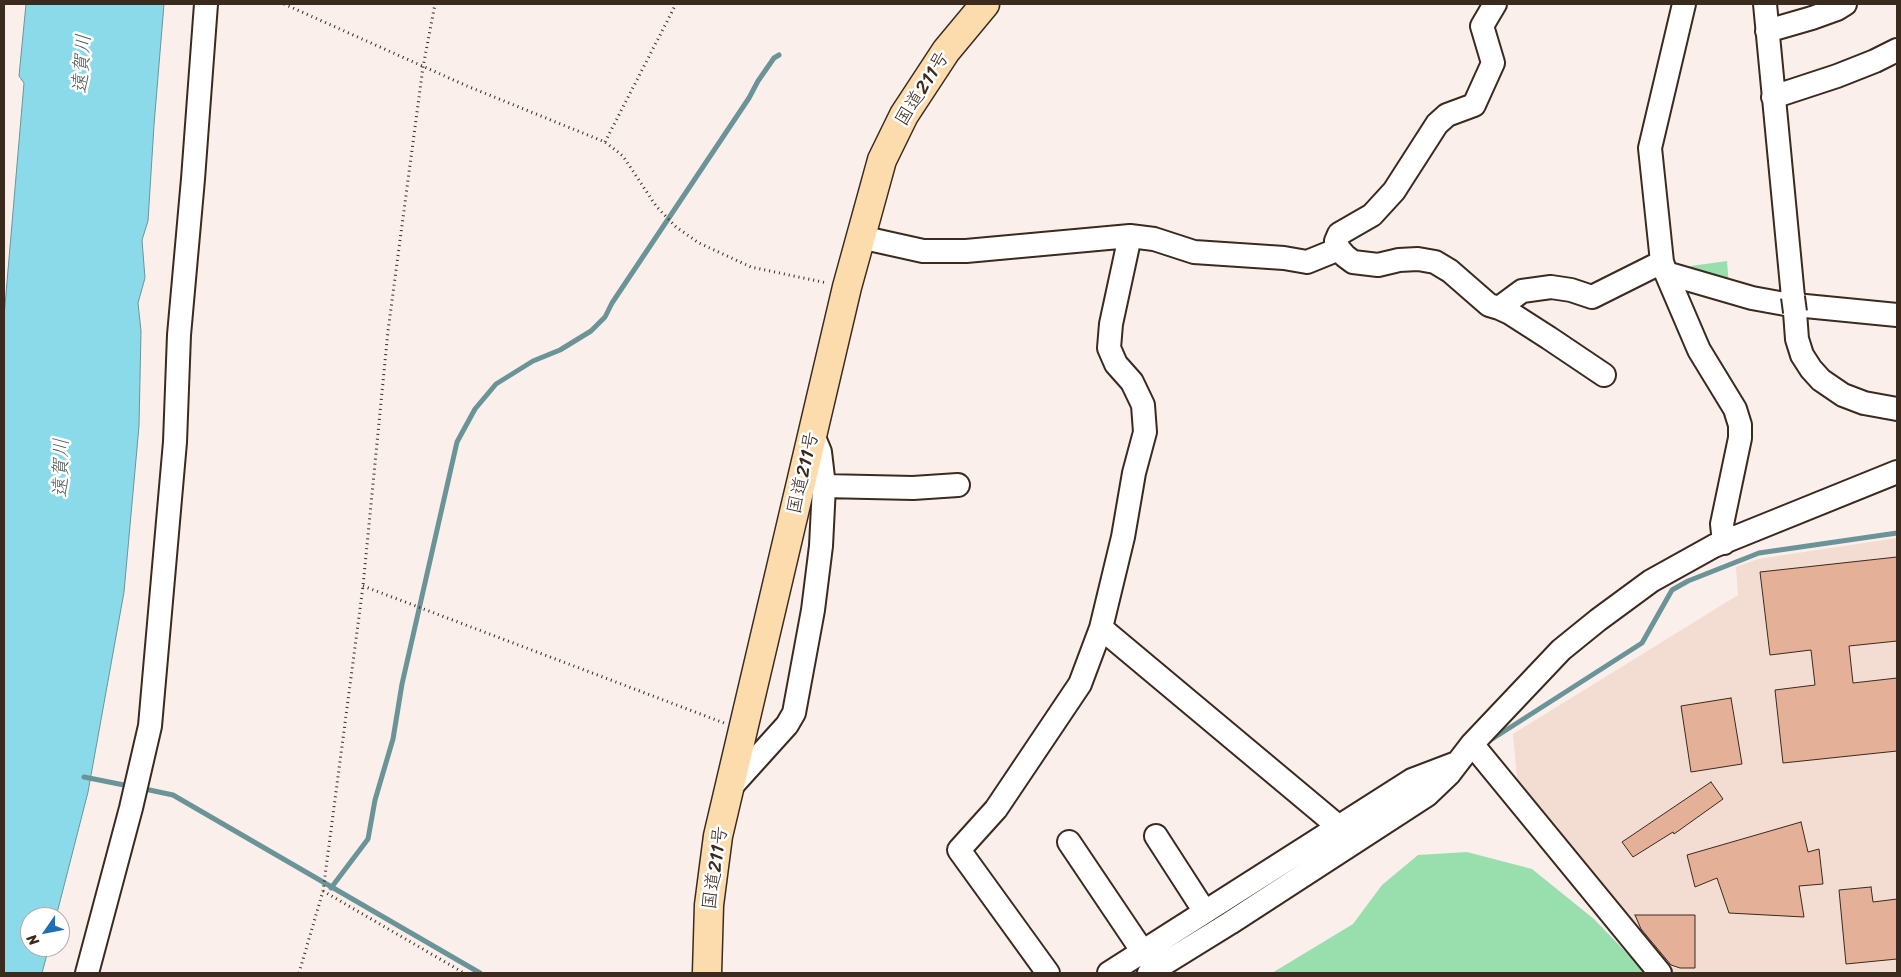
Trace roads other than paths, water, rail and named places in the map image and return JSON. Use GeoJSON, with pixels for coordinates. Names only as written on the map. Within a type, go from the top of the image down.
{"type":"FeatureCollection","features":[{"type":"Feature","properties":{"kind":"highway","name":"国道211号"},"geometry":{"type":"LineString","coordinates":[[707,973],[709,905],[718,836],[847,287],[882,160],[904,115],[946,51],[985,4]]}},
{"type":"Feature","properties":{"kind":"street"},"geometry":{"type":"LineString","coordinates":[[87,973],[131,808],[150,726],[175,442],[178,335],[193,179],[206,4]]}},
{"type":"Feature","properties":{"kind":"street"},"geometry":{"type":"LineString","coordinates":[[1495,4],[1482,26],[1493,63],[1474,105],[1447,115],[1437,124],[1394,191],[1372,215],[1339,234],[1336,242],[1339,249],[1353,262],[1378,265],[1399,260],[1418,259],[1435,262],[1450,271],[1489,305],[1499,308],[1534,328],[1604,375]]}},
{"type":"Feature","properties":{"kind":"street"},"geometry":{"type":"LineString","coordinates":[[1684,4],[1650,148],[1664,267],[1699,350],[1735,409],[1740,425],[1740,438],[1722,524],[1724,543]]}},
{"type":"Feature","properties":{"kind":"street"},"geometry":{"type":"LineString","coordinates":[[1765,4],[1797,339],[1802,355],[1811,370],[1821,380],[1843,395],[1864,403],[1897,408]]}},
{"type":"Feature","properties":{"kind":"street"},"geometry":{"type":"LineString","coordinates":[[1768,31],[1820,15],[1845,4]]}},
{"type":"Feature","properties":{"kind":"street"},"geometry":{"type":"LineString","coordinates":[[1773,96],[1844,73],[1897,50]]}},
{"type":"Feature","properties":{"kind":"street"},"geometry":{"type":"LineString","coordinates":[[1048,973],[959,850],[996,809],[1080,684],[1101,628],[1123,537],[1134,473],[1145,432],[1143,405],[1132,382],[1116,364],[1109,348],[1111,324],[1130,236]]}},
{"type":"Feature","properties":{"kind":"street"},"geometry":{"type":"LineString","coordinates":[[860,237],[923,251],[966,251],[1130,236],[1154,239],[1194,252],[1284,258],[1307,262],[1339,249]]}},
{"type":"Feature","properties":{"kind":"street"},"geometry":{"type":"LineString","coordinates":[[1499,308],[1522,291],[1551,287],[1571,290],[1592,297],[1664,267],[1752,298],[1785,304],[1897,315]]}},
{"type":"Feature","properties":{"kind":"street"},"geometry":{"type":"LineString","coordinates":[[730,787],[787,724],[794,713],[813,610],[821,546],[824,486],[820,452],[813,434]]}},
{"type":"Feature","properties":{"kind":"street"},"geometry":{"type":"LineString","coordinates":[[1149,973],[1230,923],[1427,795],[1449,774],[1472,744],[1561,650],[1651,581],[1680,563],[1724,543],[1897,472]]}},
{"type":"Feature","properties":{"kind":"street"},"geometry":{"type":"LineString","coordinates":[[824,486],[912,488],[958,485]]}},
{"type":"Feature","properties":{"kind":"street"},"geometry":{"type":"LineString","coordinates":[[1101,628],[1339,827]]}},
{"type":"Feature","properties":{"kind":"street"},"geometry":{"type":"LineString","coordinates":[[1472,744],[1660,973]]}},
{"type":"Feature","properties":{"kind":"street"},"geometry":{"type":"LineString","coordinates":[[1109,973],[1412,780],[1458,762]]}},
{"type":"Feature","properties":{"kind":"street"},"geometry":{"type":"LineString","coordinates":[[1156,836],[1205,912]]}},
{"type":"Feature","properties":{"kind":"street"},"geometry":{"type":"LineString","coordinates":[[1069,842],[1143,952]]}},
{"type":"Feature","properties":{"kind":"water","name":"遠賀川"},"geometry":{"type":"Polygon","coordinates":[[[26,4],[164,4],[148,221],[142,240],[145,278],[138,303],[141,331],[139,426],[124,592],[88,792],[59,907],[20,907],[20,957],[46,957],[42,973],[4,973],[4,317],[24,83],[19,76],[26,4]]]}},
{"type":"Feature","properties":{"kind":"waterway"},"geometry":{"type":"LineString","coordinates":[[331,888],[368,839],[375,800],[393,739],[402,684],[457,442],[475,409],[496,384],[533,361],[560,350],[591,331],[605,317],[612,303],[749,98],[758,81],[774,58],[779,55]]}},
{"type":"Feature","properties":{"kind":"waterway"},"geometry":{"type":"LineString","coordinates":[[1489,741],[1642,643],[1672,590],[1688,581],[1759,553],[1897,533]]}},
{"type":"Feature","properties":{"kind":"waterway"},"geometry":{"type":"LineString","coordinates":[[84,777],[129,786]]}},
{"type":"Feature","properties":{"kind":"waterway"},"geometry":{"type":"LineString","coordinates":[[140,788],[173,795],[480,973]]}}]}
